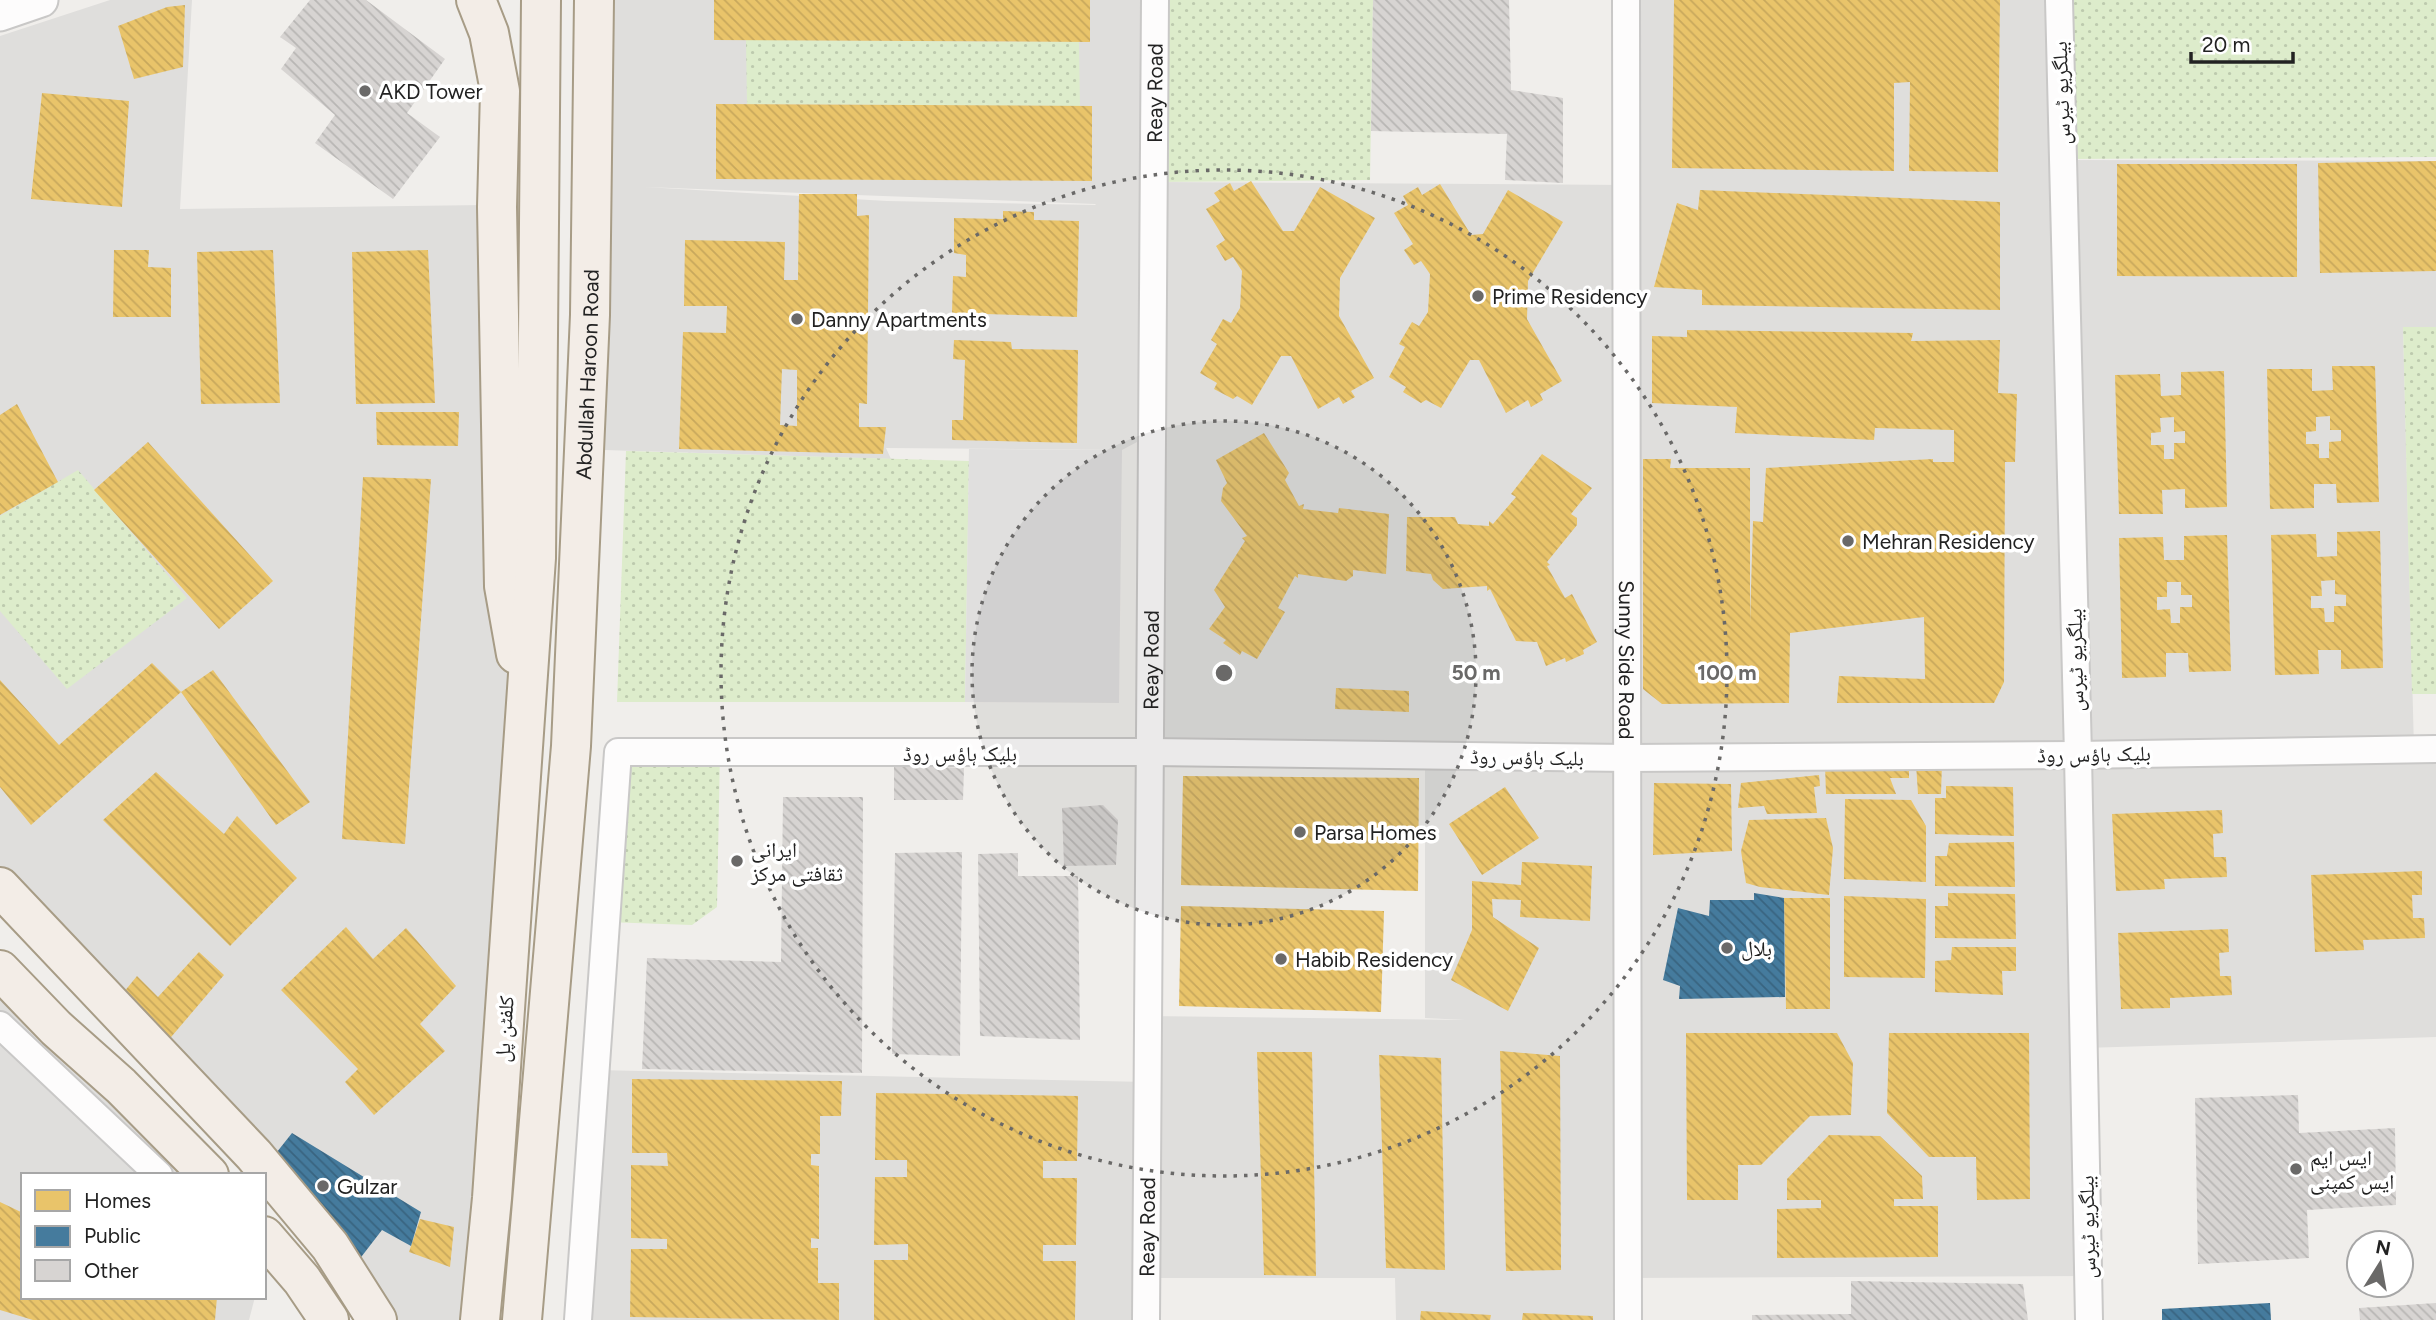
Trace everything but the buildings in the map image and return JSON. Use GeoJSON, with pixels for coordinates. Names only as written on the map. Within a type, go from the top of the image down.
{"type":"FeatureCollection","features":[{"type":"Feature","properties":{"kind":"main road"},"geometry":{"type":"LineString","coordinates":[[476,0],[489,33],[500,91],[497,207],[504,586],[526,726]]}},
{"type":"Feature","properties":{"kind":"main road"},"geometry":{"type":"LineString","coordinates":[[526,726],[536,558],[541,0]]}},
{"type":"Feature","properties":{"kind":"main road","name":"Abdullah Haroon Road"},"geometry":{"type":"LineString","coordinates":[[571,746],[590,315],[593,0]]}},
{"type":"Feature","properties":{"kind":"main road","name":"کلفٹن پل"},"geometry":{"type":"LineString","coordinates":[[480,1320],[492,1198],[526,726]]}},
{"type":"Feature","properties":{"kind":"main road","name":"کلفٹن پل"},"geometry":{"type":"LineString","coordinates":[[523,1320],[571,746]]}},
{"type":"Feature","properties":{"kind":"main road"},"geometry":{"type":"LineString","coordinates":[[0,887],[254,1155],[330,1246],[377,1320]]}},
{"type":"Feature","properties":{"kind":"main road"},"geometry":{"type":"LineString","coordinates":[[0,970],[56,1028],[121,1086],[207,1173]]}},
{"type":"Feature","properties":{"kind":"main road"},"geometry":{"type":"LineString","coordinates":[[266,1238],[302,1279],[329,1320]]}},
{"type":"Feature","properties":{"kind":"street"},"geometry":{"type":"LineString","coordinates":[[0,14],[41,0]]}},
{"type":"Feature","properties":{"kind":"street","name":"Reay Road"},"geometry":{"type":"LineString","coordinates":[[1146,1320],[1155,0]]}},
{"type":"Feature","properties":{"kind":"street","name":"Sunny Side Road"},"geometry":{"type":"LineString","coordinates":[[1626,0],[1628,1320]]}},
{"type":"Feature","properties":{"kind":"street","name":"بیلگریو ٹیرس"},"geometry":{"type":"LineString","coordinates":[[2059,0],[2089,1320]]}},
{"type":"Feature","properties":{"kind":"street","name":"بلیک ہاؤس روڈ"},"geometry":{"type":"LineString","coordinates":[[578,1320],[618,752],[1151,752],[1628,758],[2436,749]]}},
{"type":"Feature","properties":{"kind":"street"},"geometry":{"type":"LineString","coordinates":[[0,1025],[157,1173]]}},
{"type":"Feature","properties":{"kind":"shaded area"},"geometry":{"type":"Polygon","coordinates":[[[110,0],[192,0],[180,209],[484,205],[525,738],[472,1320],[376,1320],[330,1246],[266,1181],[266,1173],[259,1173],[0,909],[0,36],[110,0]]]}},
{"type":"Feature","properties":{"kind":"shaded area"},"geometry":{"type":"Polygon","coordinates":[[[591,0],[1154,0],[1154,182],[1626,185],[1627,0],[2056,0],[2064,160],[2436,161],[2436,327],[2403,327],[2414,749],[2436,749],[2436,1037],[2084,1048],[2088,1276],[1629,1278],[1628,1320],[1396,1320],[1395,1278],[1147,1278],[1146,1320],[579,1320],[596,1070],[1147,1082],[1148,1016],[1465,1020],[1425,1018],[1425,756],[1151,752],[1152,434],[1122,450],[886,448],[891,459],[573,449],[591,0]],[[645,187],[887,201],[1095,204],[645,187]]]}},
{"type":"Feature","properties":{"kind":"shaded area"},"geometry":{"type":"Polygon","coordinates":[[[969,449],[1122,450],[1119,703],[965,702],[969,449]]]}},
{"type":"Feature","properties":{"kind":"shaded area"},"geometry":{"type":"Polygon","coordinates":[[[0,981],[205,1173],[21,1173],[21,1299],[254,1299],[249,1320],[0,1320],[0,981]]]}},
{"type":"Feature","properties":{"kind":"green space"},"geometry":{"type":"Polygon","coordinates":[[[1155,0],[1373,0],[1370,180],[1154,182],[1155,0]]]}},
{"type":"Feature","properties":{"kind":"green space"},"geometry":{"type":"Polygon","coordinates":[[[2061,0],[2436,0],[2436,157],[2064,159],[2061,0]]]}},
{"type":"Feature","properties":{"kind":"green space"},"geometry":{"type":"Polygon","coordinates":[[[746,40],[1079,42],[1080,106],[747,104],[746,40]]]}},
{"type":"Feature","properties":{"kind":"green space"},"geometry":{"type":"Polygon","coordinates":[[[2403,327],[2436,327],[2436,694],[2412,694],[2403,327]]]}},
{"type":"Feature","properties":{"kind":"green space"},"geometry":{"type":"Polygon","coordinates":[[[626,451],[969,461],[965,702],[617,702],[626,451]]]}},
{"type":"Feature","properties":{"kind":"green space"},"geometry":{"type":"Polygon","coordinates":[[[78,470],[187,598],[67,689],[0,611],[0,516],[78,470]]]}},
{"type":"Feature","properties":{"kind":"green space"},"geometry":{"type":"Polygon","coordinates":[[[618,752],[720,752],[717,907],[692,925],[606,922],[618,752]]]}},
{"type":"Feature","properties":{"kind":"place","name":"AKD Tower"},"geometry":{"type":"Point","coordinates":[365,91]}},
{"type":"Feature","properties":{"kind":"place","name":"Prime Residency"},"geometry":{"type":"Point","coordinates":[1478,296]}},
{"type":"Feature","properties":{"kind":"place","name":"Danny Apartments"},"geometry":{"type":"Point","coordinates":[797,319]}},
{"type":"Feature","properties":{"kind":"place","name":"Mehran Residency"},"geometry":{"type":"Point","coordinates":[1848,541]}},
{"type":"Feature","properties":{"kind":"place","name":"Parsa Homes"},"geometry":{"type":"Point","coordinates":[1300,832]}},
{"type":"Feature","properties":{"kind":"place","name":"ایرانی ثقافتی مرکز"},"geometry":{"type":"Point","coordinates":[737,861]}},
{"type":"Feature","properties":{"kind":"place","name":"بلال"},"geometry":{"type":"Point","coordinates":[1727,948]}},
{"type":"Feature","properties":{"kind":"place","name":"Habib Residency"},"geometry":{"type":"Point","coordinates":[1281,959]}},
{"type":"Feature","properties":{"kind":"place","name":"ایس ایم ایس کمپنی"},"geometry":{"type":"Point","coordinates":[2296,1169]}},
{"type":"Feature","properties":{"kind":"place","name":"Gulzar"},"geometry":{"type":"Point","coordinates":[323,1186]}}]}
